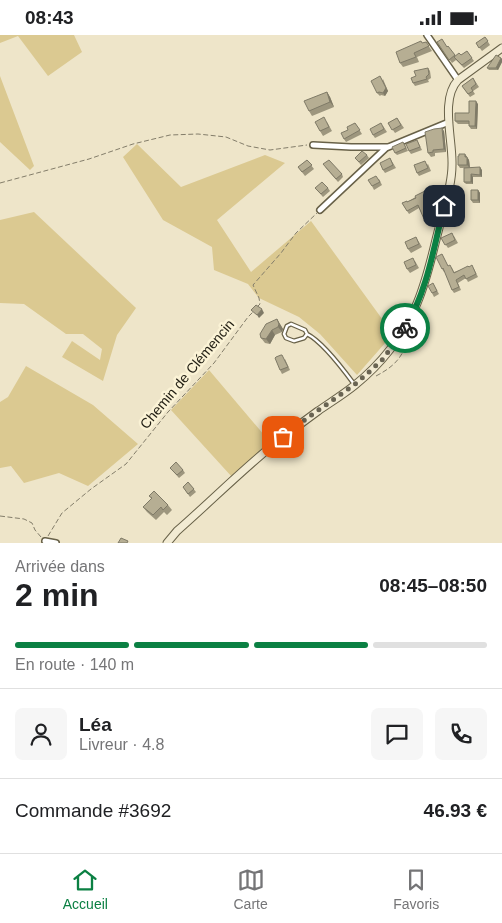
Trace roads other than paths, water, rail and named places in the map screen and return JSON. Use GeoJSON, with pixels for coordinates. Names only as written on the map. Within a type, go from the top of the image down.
{"type":"FeatureCollection","features":[{"type":"Feature","properties":{"kind":"main road"},"geometry":{"type":"LineString","coordinates":[[166,543],[272,446],[354,385],[383,359],[406,326],[416,307],[426,276],[451,179],[452,157],[448,101],[451,89],[458,80],[502,48]]}},
{"type":"Feature","properties":{"kind":"street"},"geometry":{"type":"LineString","coordinates":[[427,35],[458,80]]}},
{"type":"Feature","properties":{"kind":"street"},"geometry":{"type":"LineString","coordinates":[[320,210],[383,151],[449,122]]}},
{"type":"Feature","properties":{"kind":"street"},"geometry":{"type":"LineString","coordinates":[[313,145],[389,147]]}},
{"type":"Feature","properties":{"kind":"street"},"geometry":{"type":"LineString","coordinates":[[45,541],[56,543]]}},
{"type":"Feature","properties":{"kind":"lane"},"geometry":{"type":"LineString","coordinates":[[307,334],[304,338],[294,341],[286,338],[284,334],[287,326],[291,324],[305,330],[342,367],[354,385]]}}]}
